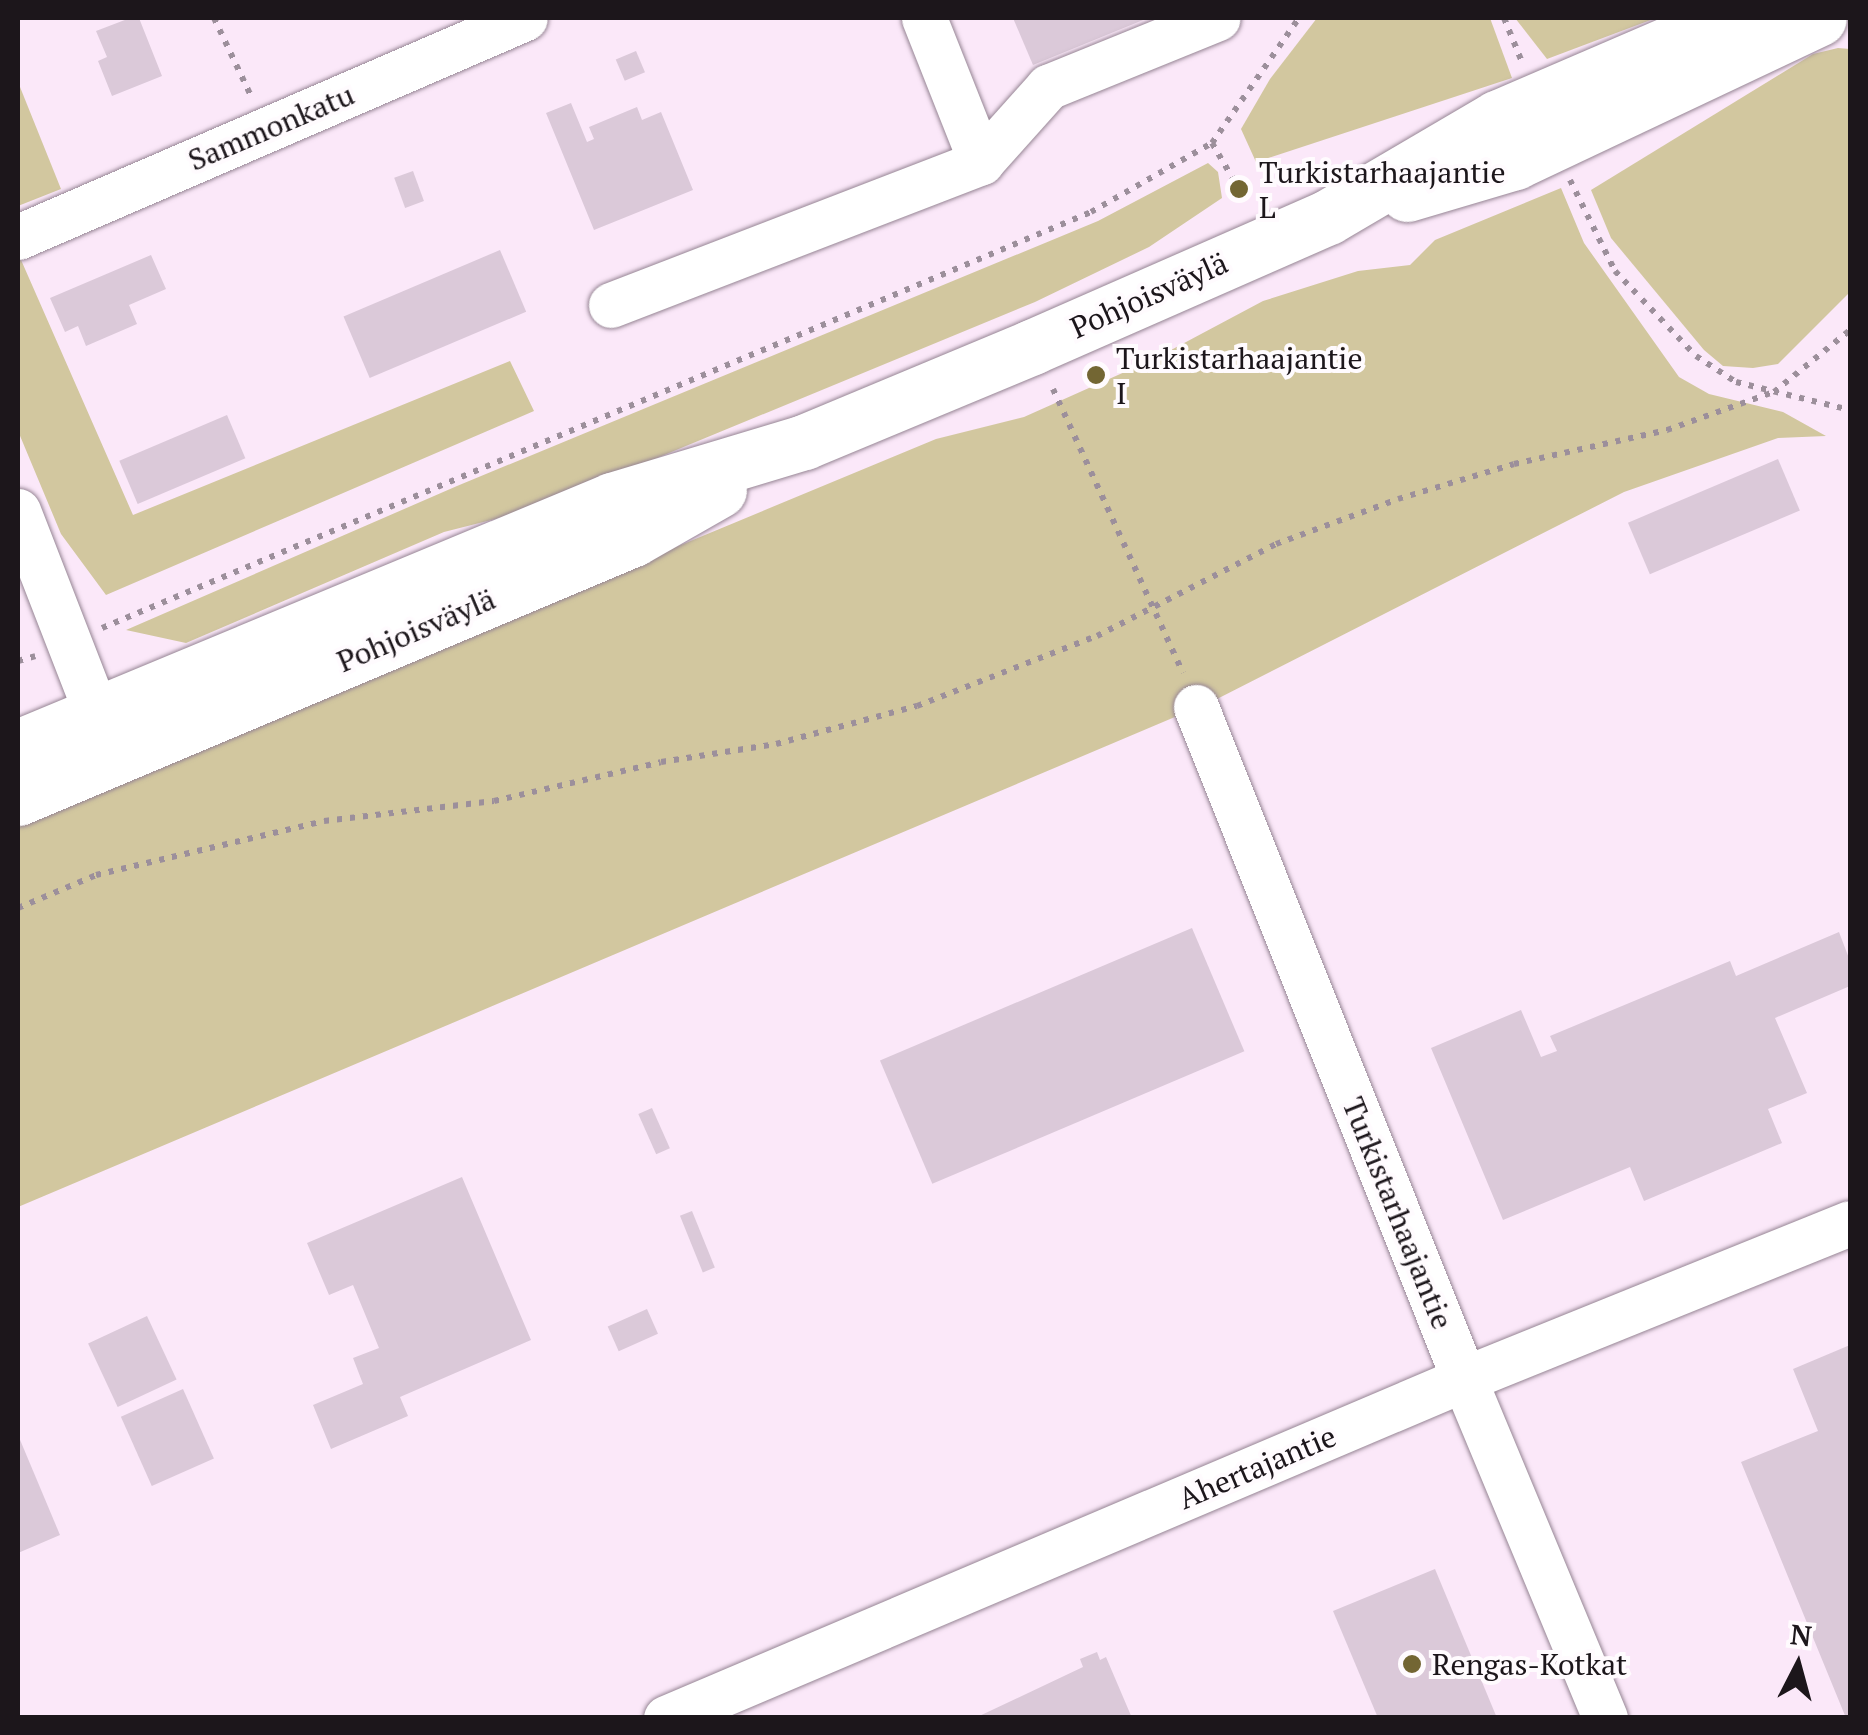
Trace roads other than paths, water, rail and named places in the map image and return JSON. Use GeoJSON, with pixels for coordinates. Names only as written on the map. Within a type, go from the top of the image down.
{"type":"FeatureCollection","features":[{"type":"Feature","properties":{"kind":"main road","name":"Pohjoisväylä"},"geometry":{"type":"LineString","coordinates":[[1328,217],[1497,118],[1729,18]]}},
{"type":"Feature","properties":{"kind":"main road","name":"Pohjoisväylä"},"geometry":{"type":"LineString","coordinates":[[18,798],[105,735],[612,500],[804,442],[1328,217],[1514,162],[1819,18]]}},
{"type":"Feature","properties":{"kind":"main road","name":"Pohjoisväylä"},"geometry":{"type":"LineString","coordinates":[[18,747],[105,735]]}},
{"type":"Feature","properties":{"kind":"street","name":"Sammonkatu"},"geometry":{"type":"LineString","coordinates":[[18,237],[525,18]]}},
{"type":"Feature","properties":{"kind":"street"},"geometry":{"type":"LineString","coordinates":[[924,18],[981,162]]}},
{"type":"Feature","properties":{"kind":"street"},"geometry":{"type":"LineString","coordinates":[[611,304],[981,162],[1048,87],[1218,18]]}},
{"type":"Feature","properties":{"kind":"street"},"geometry":{"type":"LineString","coordinates":[[18,511],[105,735]]}},
{"type":"Feature","properties":{"kind":"street","name":"Turkistarhaajantie"},"geometry":{"type":"LineString","coordinates":[[1196,707],[1464,1379],[1605,1718]]}},
{"type":"Feature","properties":{"kind":"street","name":"Ahertajantie"},"geometry":{"type":"LineString","coordinates":[[666,1718],[1464,1379],[1850,1224]]}},
{"type":"Feature","properties":{"kind":"place","name":"Turkistarhaajantie L"},"geometry":{"type":"Point","coordinates":[1239,189]}},
{"type":"Feature","properties":{"kind":"place","name":"Turkistarhaajantie I"},"geometry":{"type":"Point","coordinates":[1096,375]}},
{"type":"Feature","properties":{"kind":"place","name":"Rengas-Kotkat"},"geometry":{"type":"Point","coordinates":[1412,1664]}}]}
